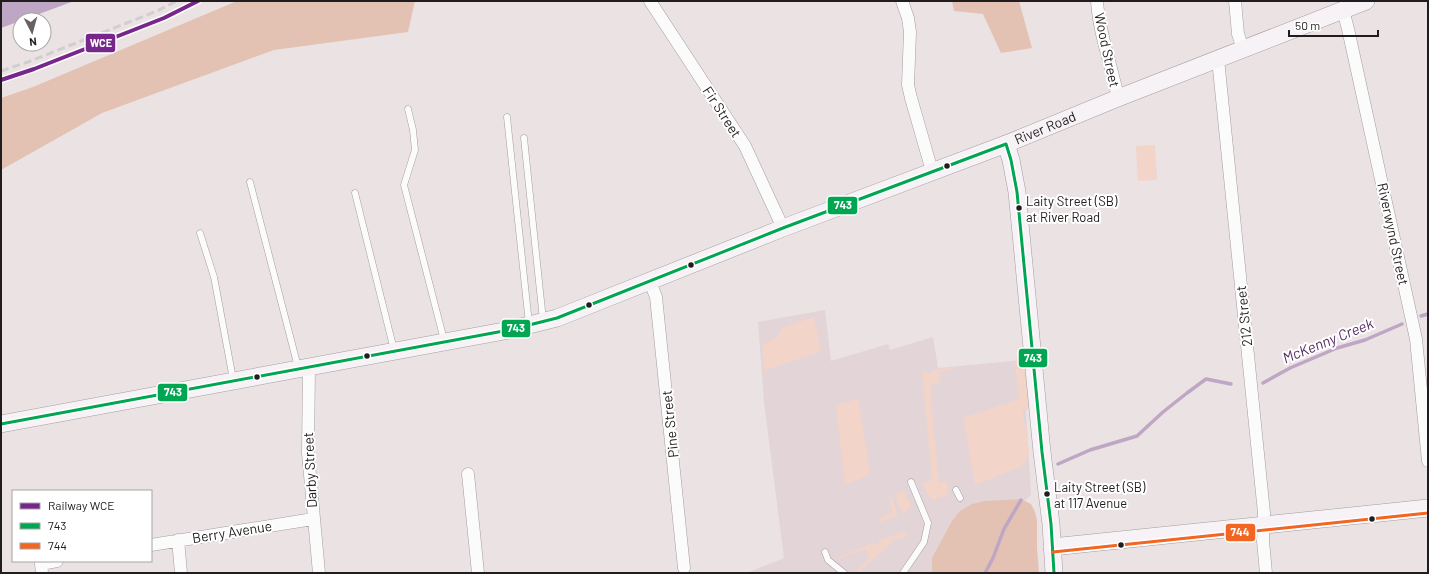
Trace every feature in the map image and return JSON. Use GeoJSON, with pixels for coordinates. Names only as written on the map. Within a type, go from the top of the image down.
{"type":"FeatureCollection","features":[{"type":"Feature","properties":{"kind":"street","name":"Fir Street"},"geometry":{"type":"LineString","coordinates":[[650,1],[744,146],[783,228]]}},
{"type":"Feature","properties":{"kind":"street"},"geometry":{"type":"LineString","coordinates":[[902,1],[908,18],[910,32],[908,85],[932,171]]}},
{"type":"Feature","properties":{"kind":"street","name":"Wood Street"},"geometry":{"type":"LineString","coordinates":[[1097,1],[1098,16],[1118,98]]}},
{"type":"Feature","properties":{"kind":"street"},"geometry":{"type":"LineString","coordinates":[[1235,1],[1238,34],[1242,49]]}},
{"type":"Feature","properties":{"kind":"street","name":"River Road"},"geometry":{"type":"LineString","coordinates":[[1,424],[444,342],[536,324],[557,318],[783,228],[1006,144],[1218,59],[1336,8],[1366,1]]}},
{"type":"Feature","properties":{"kind":"street","name":"Riverwynd Street"},"geometry":{"type":"LineString","coordinates":[[1336,8],[1350,36],[1416,339],[1428,461]]}},
{"type":"Feature","properties":{"kind":"street","name":"212 Street"},"geometry":{"type":"LineString","coordinates":[[1218,59],[1263,508],[1263,541],[1266,573]]}},
{"type":"Feature","properties":{"kind":"street"},"geometry":{"type":"LineString","coordinates":[[1006,144],[1012,160],[1016,192],[1042,452],[1051,524],[1054,573]]}},
{"type":"Feature","properties":{"kind":"street","name":"Pine Street"},"geometry":{"type":"LineString","coordinates":[[650,282],[656,297],[684,568]]}},
{"type":"Feature","properties":{"kind":"street","name":"Darby Street"},"geometry":{"type":"LineString","coordinates":[[304,368],[308,453],[319,573]]}},
{"type":"Feature","properties":{"kind":"street"},"geometry":{"type":"LineString","coordinates":[[468,474],[478,573]]}},
{"type":"Feature","properties":{"kind":"street"},"geometry":{"type":"LineString","coordinates":[[1052,547],[1428,508]]}},
{"type":"Feature","properties":{"kind":"street","name":"Berry Avenue"},"geometry":{"type":"LineString","coordinates":[[152,545],[313,519]]}},
{"type":"Feature","properties":{"kind":"street"},"geometry":{"type":"LineString","coordinates":[[178,540],[181,573]]}},
{"type":"Feature","properties":{"kind":"street"},"geometry":{"type":"LineString","coordinates":[[42,568],[55,562]]}},
{"type":"Feature","properties":{"kind":"lane"},"geometry":{"type":"LineString","coordinates":[[408,109],[413,130],[415,150],[404,185],[444,342]]}},
{"type":"Feature","properties":{"kind":"lane"},"geometry":{"type":"LineString","coordinates":[[507,117],[536,324]]}},
{"type":"Feature","properties":{"kind":"lane"},"geometry":{"type":"LineString","coordinates":[[524,138],[536,324]]}},
{"type":"Feature","properties":{"kind":"lane"},"geometry":{"type":"LineString","coordinates":[[250,182],[304,368]]}},
{"type":"Feature","properties":{"kind":"lane"},"geometry":{"type":"LineString","coordinates":[[355,193],[394,351]]}},
{"type":"Feature","properties":{"kind":"lane"},"geometry":{"type":"LineString","coordinates":[[200,233],[214,277],[234,381]]}},
{"type":"Feature","properties":{"kind":"lane"},"geometry":{"type":"LineString","coordinates":[[903,573],[924,542],[928,523],[910,482]]}},
{"type":"Feature","properties":{"kind":"lane"},"geometry":{"type":"LineString","coordinates":[[956,490],[960,498]]}},
{"type":"Feature","properties":{"kind":"lane"},"geometry":{"type":"LineString","coordinates":[[825,552],[828,560],[844,573]]}},
{"type":"Feature","properties":{"kind":"shaded area"},"geometry":{"type":"Polygon","coordinates":[[[1,1],[74,1],[44,12],[12,12],[12,24],[1,28],[1,1]]]}},
{"type":"Feature","properties":{"kind":"shaded area"},"geometry":{"type":"Polygon","coordinates":[[[237,1],[415,1],[408,32],[274,50],[102,113],[1,170],[1,98],[33,87],[237,1]]]}},
{"type":"Feature","properties":{"kind":"shaded area"},"geometry":{"type":"Polygon","coordinates":[[[952,1],[1019,1],[1032,48],[1001,53],[983,14],[954,11],[952,1]]]}},
{"type":"Feature","properties":{"kind":"shaded area"},"geometry":{"type":"Polygon","coordinates":[[[1155,145],[1157,180],[1138,181],[1136,146],[1155,145]]]}},
{"type":"Feature","properties":{"kind":"shaded area"},"geometry":{"type":"Polygon","coordinates":[[[825,310],[831,361],[888,344],[890,350],[933,337],[938,368],[1023,360],[1031,495],[950,568],[947,573],[747,573],[784,558],[764,402],[758,322],[825,310]]]}},
{"type":"Feature","properties":{"kind":"shaded area"},"geometry":{"type":"Polygon","coordinates":[[[814,317],[821,351],[764,371],[762,345],[776,338],[782,328],[814,317]]]}},
{"type":"Feature","properties":{"kind":"shaded area"},"geometry":{"type":"Polygon","coordinates":[[[1017,357],[1027,361],[1031,397],[1028,410],[1023,410],[1029,455],[1025,460],[1027,462],[1020,467],[975,485],[963,418],[1019,399],[1015,363],[1017,357]]]}},
{"type":"Feature","properties":{"kind":"shaded area"},"geometry":{"type":"Polygon","coordinates":[[[961,367],[940,372],[940,383],[930,385],[939,483],[946,481],[949,490],[946,496],[934,500],[929,497],[923,483],[932,480],[922,371],[930,373],[937,369],[961,367]]]}},
{"type":"Feature","properties":{"kind":"shaded area"},"geometry":{"type":"Polygon","coordinates":[[[858,399],[870,475],[845,485],[836,405],[858,399]]]}},
{"type":"Feature","properties":{"kind":"shaded area"},"geometry":{"type":"Polygon","coordinates":[[[904,491],[911,506],[903,513],[898,504],[896,494],[904,491]]]}},
{"type":"Feature","properties":{"kind":"shaded area"},"geometry":{"type":"Polygon","coordinates":[[[889,496],[892,498],[897,516],[879,523],[879,519],[892,512],[891,507],[866,515],[891,506],[889,496]]]}},
{"type":"Feature","properties":{"kind":"shaded area"},"geometry":{"type":"Polygon","coordinates":[[[1021,499],[1031,504],[1037,520],[1039,573],[931,573],[932,558],[952,521],[960,511],[972,504],[985,501],[1021,499]]]}},
{"type":"Feature","properties":{"kind":"shaded area"},"geometry":{"type":"Polygon","coordinates":[[[904,531],[907,533],[905,537],[894,540],[858,573],[853,573],[869,559],[865,549],[838,559],[841,556],[873,543],[874,545],[879,544],[878,541],[904,531]]]}},
{"type":"Feature","properties":{"kind":"waterway","name":"McKenny Creek"},"geometry":{"type":"LineString","coordinates":[[1421,316],[1428,314]]}},
{"type":"Feature","properties":{"kind":"waterway","name":"McKenny Creek"},"geometry":{"type":"LineString","coordinates":[[1263,383],[1290,368],[1337,348],[1365,340],[1402,324]]}},
{"type":"Feature","properties":{"kind":"waterway","name":"McKenny Creek"},"geometry":{"type":"LineString","coordinates":[[1058,464],[1090,450],[1137,436],[1163,412],[1206,379],[1231,384]]}},
{"type":"Feature","properties":{"kind":"waterway","name":"McKenny Creek"},"geometry":{"type":"LineString","coordinates":[[985,573],[993,558],[1004,529],[1021,500]]}},
{"type":"Feature","properties":{"kind":"railway"},"geometry":{"type":"LineString","coordinates":[[1,71],[28,62],[157,11],[177,1]]}},
{"type":"Feature","properties":{"kind":"rail line","name":"WCE"},"geometry":{"type":"LineString","coordinates":[[1,80],[34,69],[164,18],[198,1]]}},
{"type":"Feature","properties":{"kind":"transit line","name":"743"},"geometry":{"type":"LineString","coordinates":[[1006,144],[1011,160],[1017,192],[1042,452],[1051,524],[1054,573]]}},
{"type":"Feature","properties":{"kind":"transit line","name":"743"},"geometry":{"type":"LineString","coordinates":[[1,424],[509,330],[557,318],[783,228],[1006,144]]}},
{"type":"Feature","properties":{"kind":"transit line","name":"744"},"geometry":{"type":"LineString","coordinates":[[1053,552],[1428,513]]}},
{"type":"Feature","properties":{"kind":"place","name":"Laity Street (SB) at River Road"},"geometry":{"type":"Point","coordinates":[1019,208]}},
{"type":"Feature","properties":{"kind":"place","name":"Laity Street (SB) at 117 Avenue"},"geometry":{"type":"Point","coordinates":[1047,494]}}]}
